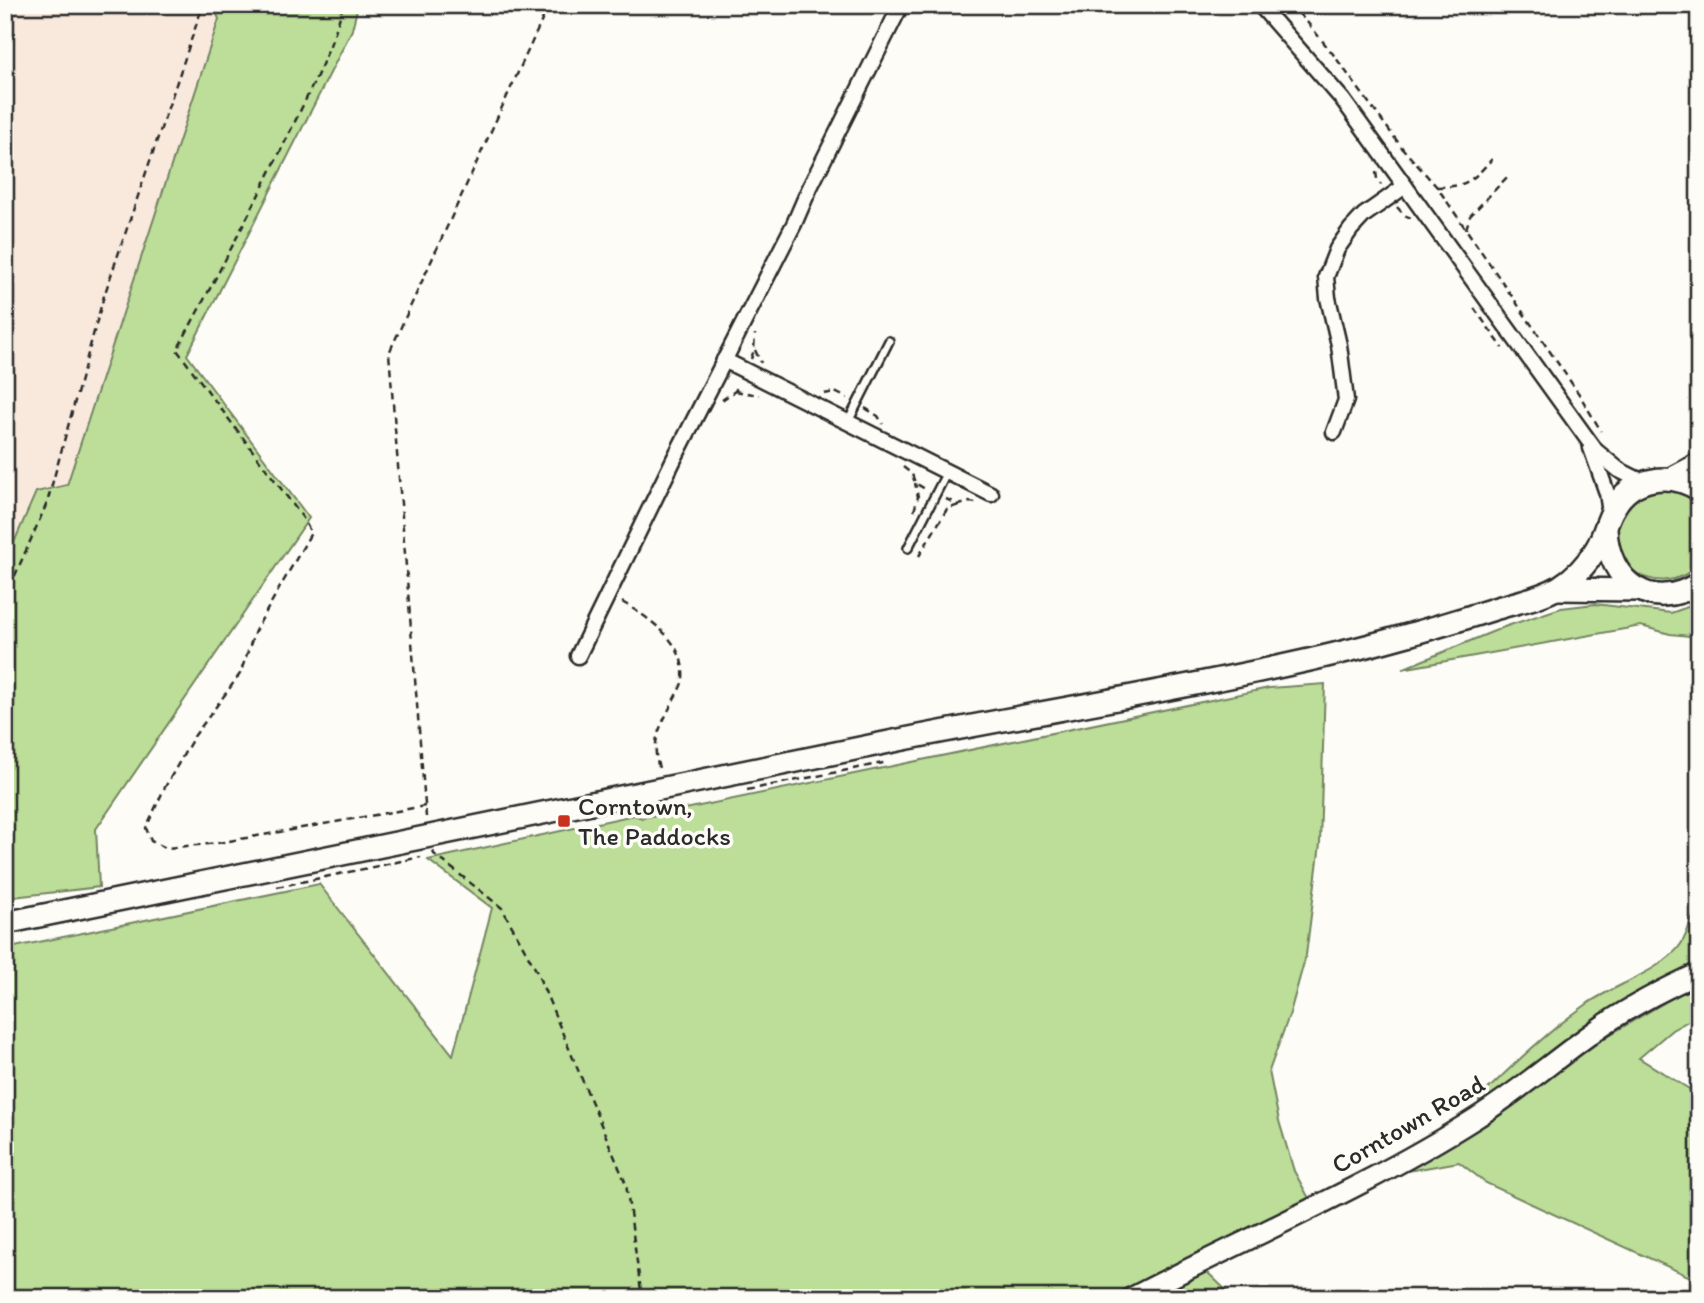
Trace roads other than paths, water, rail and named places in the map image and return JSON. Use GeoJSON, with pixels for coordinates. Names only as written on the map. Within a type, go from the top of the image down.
{"type":"FeatureCollection","features":[{"type":"Feature","properties":{"kind":"main road"},"geometry":{"type":"LineString","coordinates":[[1556,589],[1586,564],[1618,500],[1629,490],[1643,482],[1665,478],[1680,480],[1699,490]]}},
{"type":"Feature","properties":{"kind":"main road"},"geometry":{"type":"LineString","coordinates":[[1608,521],[1607,548],[1613,565],[1625,580],[1640,590],[1656,595],[1689,590],[1699,583]]}},
{"type":"Feature","properties":{"kind":"main road"},"geometry":{"type":"LineString","coordinates":[[5,923],[895,741],[1312,660],[1446,625],[1556,589],[1640,590]]}},
{"type":"Feature","properties":{"kind":"main road","name":"Corntown Road"},"geometry":{"type":"LineString","coordinates":[[1131,1298],[1424,1150],[1478,1117],[1606,1024],[1665,988],[1699,973]]}},
{"type":"Feature","properties":{"kind":"street"},"geometry":{"type":"LineString","coordinates":[[578,656],[901,5]]}},
{"type":"Feature","properties":{"kind":"street"},"geometry":{"type":"LineString","coordinates":[[1260,5],[1343,100],[1596,451],[1619,470],[1643,482]]}},
{"type":"Feature","properties":{"kind":"street"},"geometry":{"type":"LineString","coordinates":[[1334,432],[1346,400],[1326,277],[1336,249],[1351,229],[1364,215],[1405,186]]}},
{"type":"Feature","properties":{"kind":"street"},"geometry":{"type":"LineString","coordinates":[[724,360],[991,494]]}},
{"type":"Feature","properties":{"kind":"street"},"geometry":{"type":"LineString","coordinates":[[1586,435],[1606,493],[1608,521]]}},
{"type":"Feature","properties":{"kind":"street"},"geometry":{"type":"LineString","coordinates":[[1665,478],[1699,460]]}},
{"type":"Feature","properties":{"kind":"lane"},"geometry":{"type":"LineString","coordinates":[[847,422],[889,341]]}},
{"type":"Feature","properties":{"kind":"lane"},"geometry":{"type":"LineString","coordinates":[[908,548],[947,472]]}},
{"type":"Feature","properties":{"kind":"place","name":"Corntown, The Paddocks"},"geometry":{"type":"Point","coordinates":[564,821]}}]}
